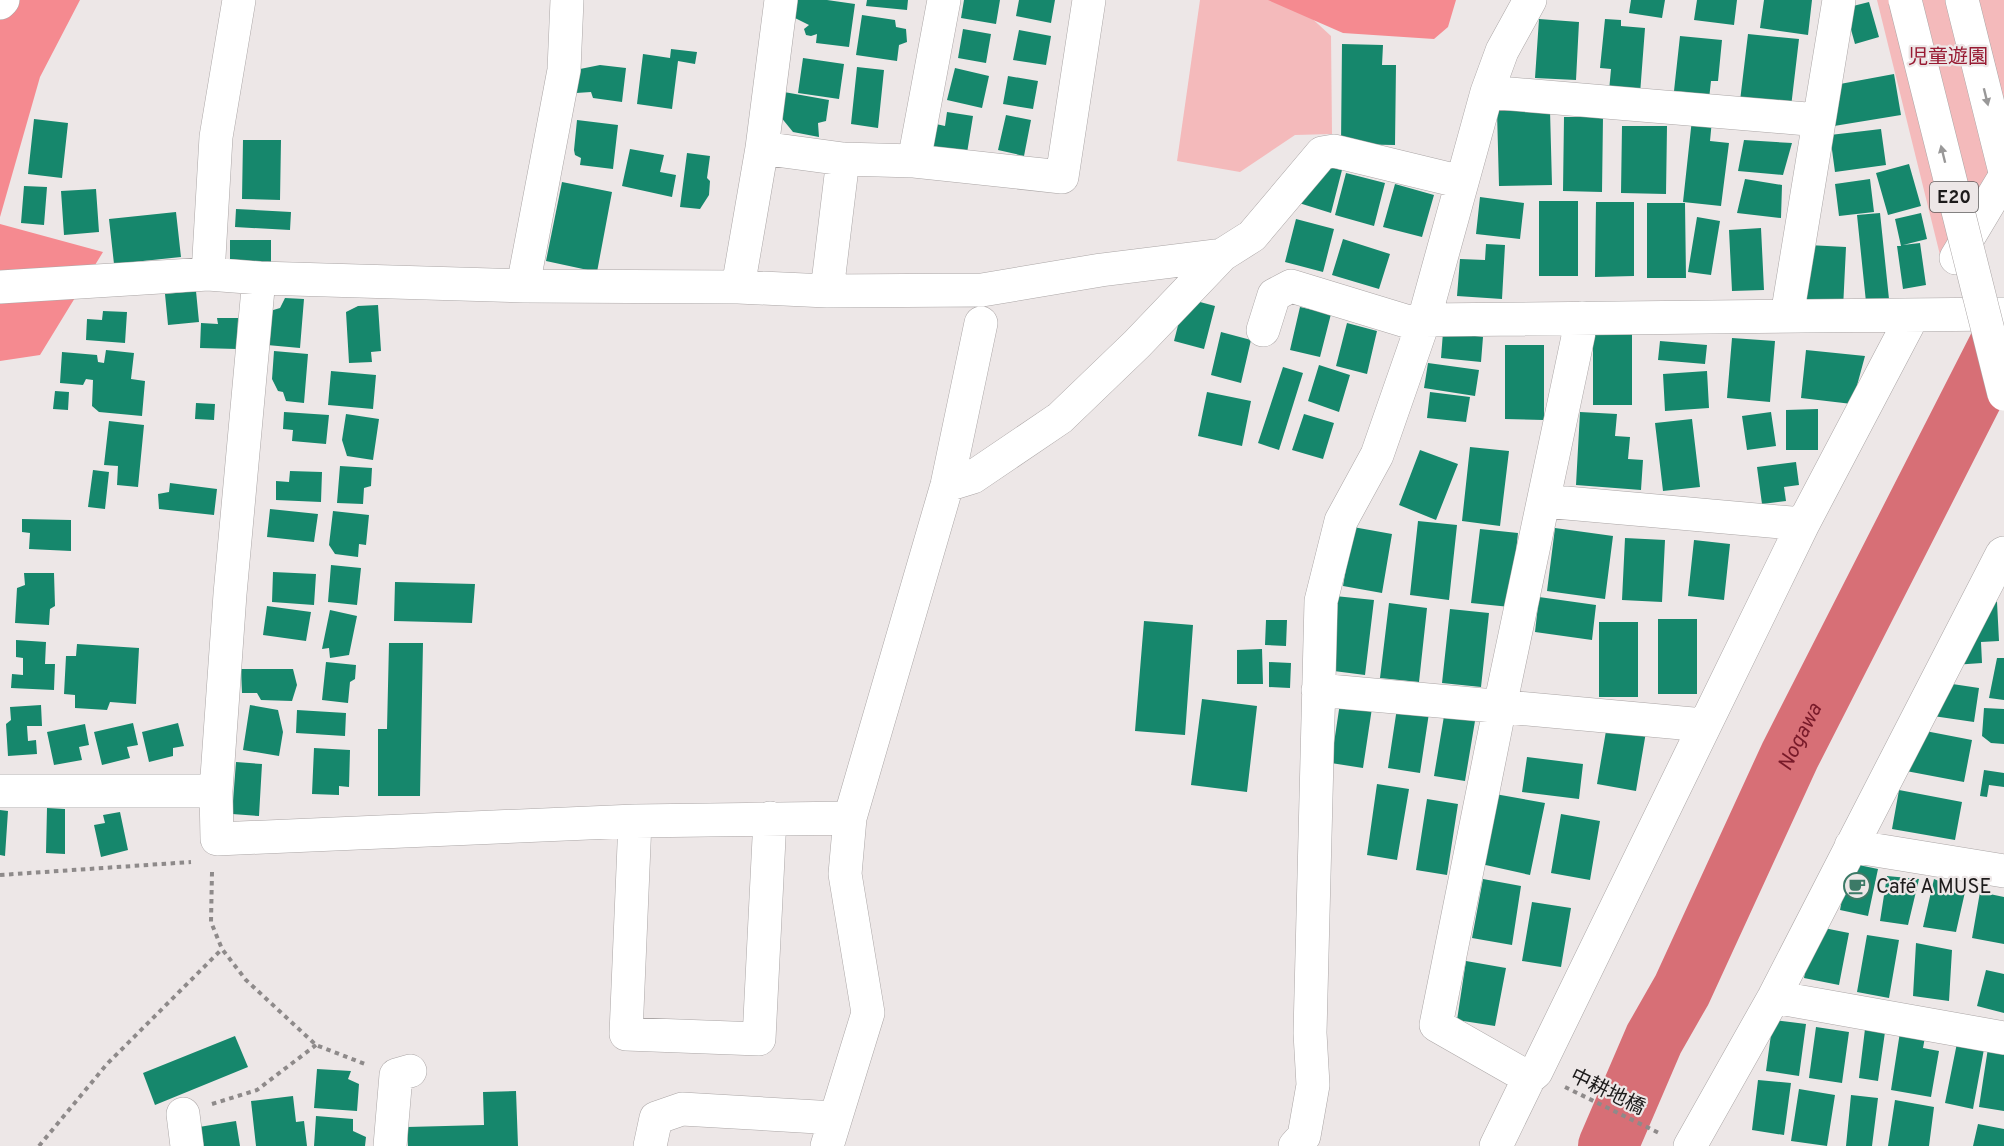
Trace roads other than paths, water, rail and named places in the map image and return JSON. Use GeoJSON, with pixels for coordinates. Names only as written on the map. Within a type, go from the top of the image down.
{"type":"FeatureCollection","features":[{"type":"Feature","properties":{"kind":"main road"},"geometry":{"type":"LineString","coordinates":[[208,274],[216,136],[239,0]]}},
{"type":"Feature","properties":{"kind":"main road"},"geometry":{"type":"LineString","coordinates":[[523,286],[564,70],[567,0]]}},
{"type":"Feature","properties":{"kind":"main road"},"geometry":{"type":"LineString","coordinates":[[738,287],[762,148],[781,0]]}},
{"type":"Feature","properties":{"kind":"main road"},"geometry":{"type":"LineString","coordinates":[[914,161],[944,0]]}},
{"type":"Feature","properties":{"kind":"main road"},"geometry":{"type":"LineString","coordinates":[[762,148],[843,159],[914,161],[1062,177],[1089,0]]}},
{"type":"Feature","properties":{"kind":"main road"},"geometry":{"type":"LineString","coordinates":[[1295,1146],[1304,1136],[1313,1085],[1310,1033],[1321,601],[1341,521],[1377,455],[1424,320],[1487,92],[1502,51],[1530,0]]}},
{"type":"Feature","properties":{"kind":"main road"},"geometry":{"type":"LineString","coordinates":[[1787,316],[1839,0]]}},
{"type":"Feature","properties":{"kind":"main road","name":"E20"},"geometry":{"type":"LineString","coordinates":[[1905,0],[2004,394]]}},
{"type":"Feature","properties":{"kind":"main road"},"geometry":{"type":"LineString","coordinates":[[1962,0],[2004,168]]}},
{"type":"Feature","properties":{"kind":"main road"},"geometry":{"type":"LineString","coordinates":[[1487,92],[1819,120]]}},
{"type":"Feature","properties":{"kind":"main road"},"geometry":{"type":"LineString","coordinates":[[947,485],[973,477],[1060,418],[1137,344],[1222,255],[1252,236],[1322,153],[1334,151],[1462,182]]}},
{"type":"Feature","properties":{"kind":"main road"},"geometry":{"type":"LineString","coordinates":[[827,291],[843,159]]}},
{"type":"Feature","properties":{"kind":"main road"},"geometry":{"type":"LineString","coordinates":[[1956,258],[2004,178]]}},
{"type":"Feature","properties":{"kind":"main road"},"geometry":{"type":"LineString","coordinates":[[0,287],[208,274],[260,278],[523,286],[738,287],[827,291],[982,290],[1101,270],[1222,255]]}},
{"type":"Feature","properties":{"kind":"main road"},"geometry":{"type":"LineString","coordinates":[[260,278],[233,554],[214,850],[635,821],[850,818]]}},
{"type":"Feature","properties":{"kind":"main road"},"geometry":{"type":"LineString","coordinates":[[1263,330],[1274,295],[1291,286],[1409,322],[2004,314]]}},
{"type":"Feature","properties":{"kind":"main road"},"geometry":{"type":"LineString","coordinates":[[1544,1081],[1536,1072],[1803,524],[1913,315]]}},
{"type":"Feature","properties":{"kind":"main road"},"geometry":{"type":"LineString","coordinates":[[1544,1081],[1436,1025],[1500,706],[1582,318]]}},
{"type":"Feature","properties":{"kind":"main road"},"geometry":{"type":"LineString","coordinates":[[650,1146],[656,1118],[682,1109],[831,1132],[868,1013],[845,874],[850,818],[947,485],[981,323]]}},
{"type":"Feature","properties":{"kind":"main road"},"geometry":{"type":"LineString","coordinates":[[1544,501],[1803,524]]}},
{"type":"Feature","properties":{"kind":"main road"},"geometry":{"type":"LineString","coordinates":[[1690,1146],[1774,997],[2003,556]]}},
{"type":"Feature","properties":{"kind":"main road"},"geometry":{"type":"LineString","coordinates":[[1318,690],[1704,725]]}},
{"type":"Feature","properties":{"kind":"main road"},"geometry":{"type":"LineString","coordinates":[[0,791],[216,791]]}},
{"type":"Feature","properties":{"kind":"main road"},"geometry":{"type":"LineString","coordinates":[[635,821],[626,1034],[759,1039],[770,818]]}},
{"type":"Feature","properties":{"kind":"main road"},"geometry":{"type":"LineString","coordinates":[[1851,846],[2004,871]]}},
{"type":"Feature","properties":{"kind":"main road"},"geometry":{"type":"LineString","coordinates":[[1774,997],[2004,1038]]}},
{"type":"Feature","properties":{"kind":"main road"},"geometry":{"type":"LineString","coordinates":[[390,1146],[403,1073]]}},
{"type":"Feature","properties":{"kind":"main road"},"geometry":{"type":"LineString","coordinates":[[1496,1146],[1544,1081]]}},
{"type":"Feature","properties":{"kind":"main road"},"geometry":{"type":"LineString","coordinates":[[183,1114],[187,1146]]}},
{"type":"Feature","properties":{"kind":"waterway","name":"Nogawa"},"geometry":{"type":"LineString","coordinates":[[1608,1146],[1654,1039],[1682,990],[1790,755],[2004,335]]}},
{"type":"Feature","properties":{"kind":"place","name":"Café A MUSE"},"geometry":{"type":"Point","coordinates":[1857,886]}},
{"type":"Feature","properties":{"kind":"park label","name":"児童遊園"},"geometry":{"type":"Point","coordinates":[1948,56]}}]}
